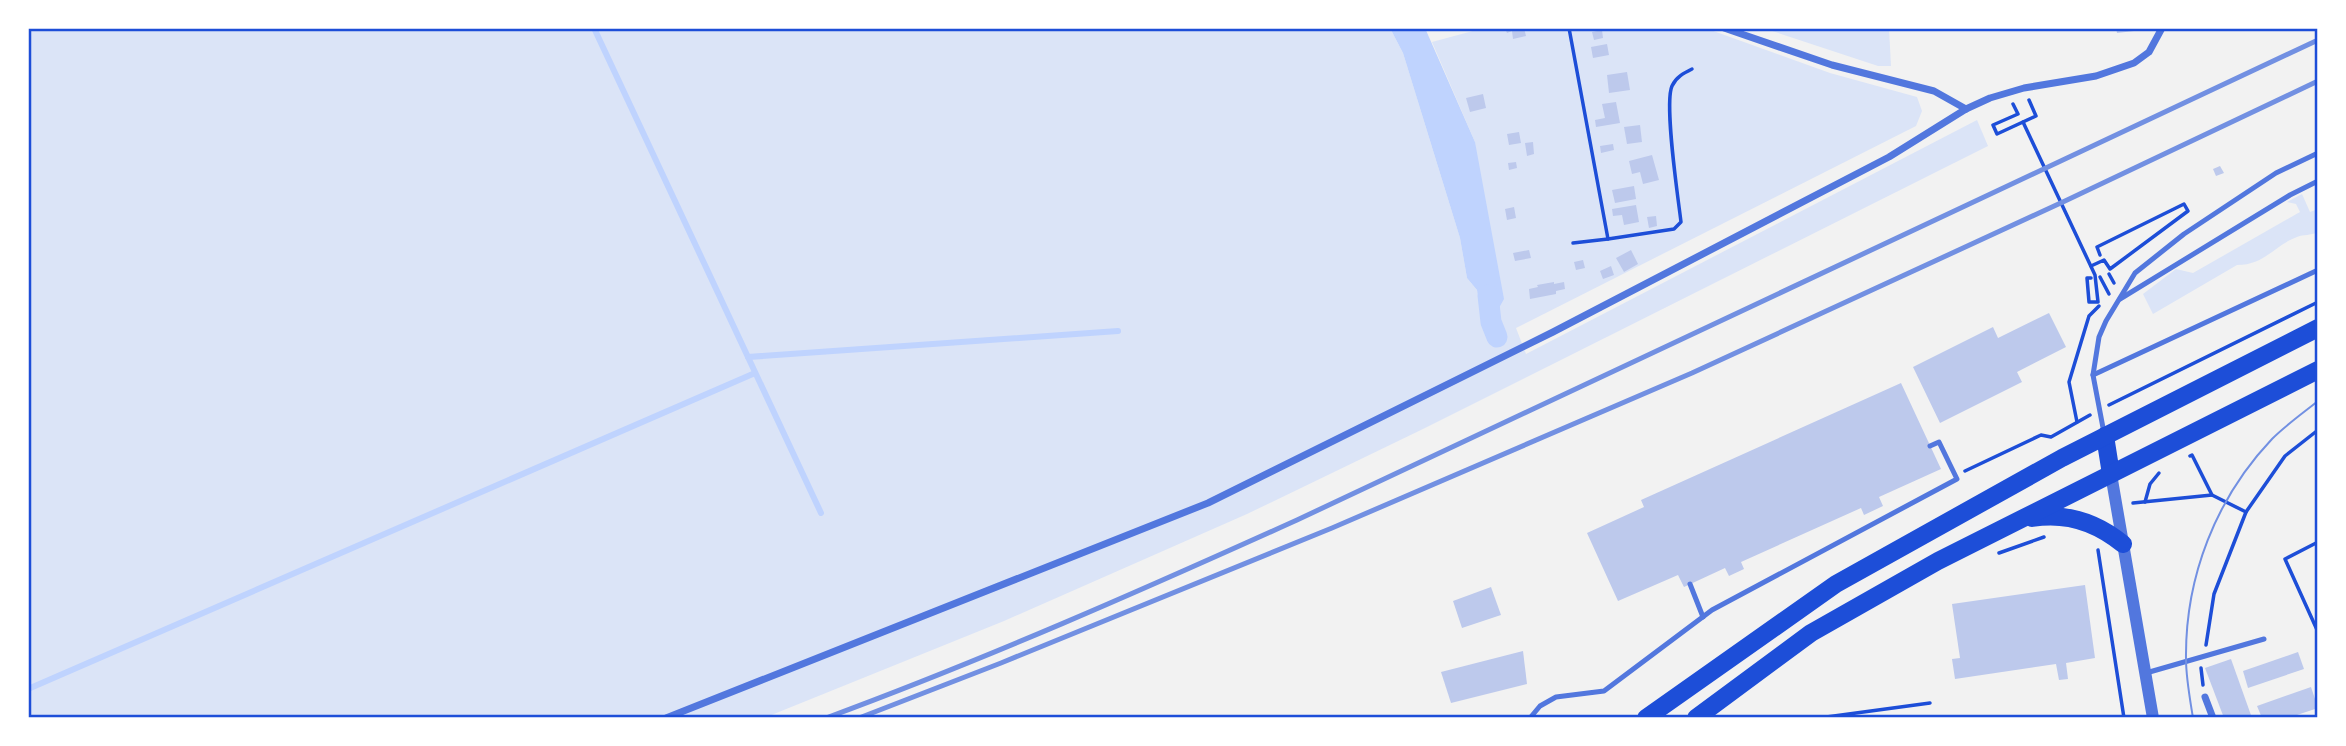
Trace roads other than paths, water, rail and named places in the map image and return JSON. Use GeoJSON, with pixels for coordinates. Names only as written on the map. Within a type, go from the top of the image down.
{"type":"FeatureCollection","features":[{"type":"Feature","properties":{"kind":"main road"},"geometry":{"type":"LineString","coordinates":[[1646,718],[1836,584],[2105,436],[2318,328]]}},
{"type":"Feature","properties":{"kind":"main road"},"geometry":{"type":"LineString","coordinates":[[1705,715],[1811,633],[1938,561],[2318,370]]}},
{"type":"Feature","properties":{"kind":"main road"},"geometry":{"type":"LineString","coordinates":[[2105,436],[2111,474]]}},
{"type":"Feature","properties":{"kind":"main road"},"geometry":{"type":"LineString","coordinates":[[2008,526],[2026,519],[2063,516],[2097,526],[2123,544]]}},
{"type":"Feature","properties":{"kind":"street"},"geometry":{"type":"LineString","coordinates":[[1724,28],[1832,65],[1934,92],[1966,109]]}},
{"type":"Feature","properties":{"kind":"street"},"geometry":{"type":"LineString","coordinates":[[666,718],[1208,503],[1601,307],[1889,157],[1966,109],[1990,98],[2024,88],[2096,76],[2134,63],[2148,52],[2162,28]]}},
{"type":"Feature","properties":{"kind":"street"},"geometry":{"type":"LineString","coordinates":[[2111,474],[2154,718]]}},
{"type":"Feature","properties":{"kind":"street"},"geometry":{"type":"LineString","coordinates":[[2205,697],[2213,718]]}},
{"type":"Feature","properties":{"kind":"lane"},"geometry":{"type":"LineString","coordinates":[[2105,436],[2093,375],[2099,337],[2135,274],[2184,234],[2276,173],[2318,153]]}},
{"type":"Feature","properties":{"kind":"lane"},"geometry":{"type":"LineString","coordinates":[[2118,300],[2290,195],[2318,181]]}},
{"type":"Feature","properties":{"kind":"lane"},"geometry":{"type":"LineString","coordinates":[[2093,375],[2318,270]]}},
{"type":"Feature","properties":{"kind":"lane"},"geometry":{"type":"LineString","coordinates":[[1530,718],[1540,706],[1556,697],[1604,691],[1712,610],[1957,479],[1939,442],[1930,446]]}},
{"type":"Feature","properties":{"kind":"lane"},"geometry":{"type":"LineString","coordinates":[[1690,584],[1703,617]]}},
{"type":"Feature","properties":{"kind":"lane"},"geometry":{"type":"LineString","coordinates":[[2146,673],[2264,639]]}},
{"type":"Feature","properties":{"kind":"water"},"geometry":{"type":"Polygon","coordinates":[[[1390,28],[1425,28],[1475,142],[1504,299],[1491,322],[1481,317],[1477,290],[1467,278],[1460,238],[1403,53],[1390,28]]]}},
{"type":"Feature","properties":{"kind":"waterway"},"geometry":{"type":"LineString","coordinates":[[594,28],[821,513]]}},
{"type":"Feature","properties":{"kind":"waterway"},"geometry":{"type":"LineString","coordinates":[[1488,295],[1491,322],[1497,337]]}},
{"type":"Feature","properties":{"kind":"waterway"},"geometry":{"type":"LineString","coordinates":[[748,357],[1118,331]]}},
{"type":"Feature","properties":{"kind":"waterway"},"geometry":{"type":"LineString","coordinates":[[28,689],[755,373]]}},
{"type":"Feature","properties":{"kind":"tram line"},"geometry":{"type":"LineString","coordinates":[[2193,718],[2186,666],[2187,628],[2191,598],[2208,540],[2220,513],[2252,462],[2277,434],[2318,401]]}},
{"type":"Feature","properties":{"kind":"railway"},"geometry":{"type":"LineString","coordinates":[[826,718],[1063,623],[1297,520],[2318,40]]}},
{"type":"Feature","properties":{"kind":"railway"},"geometry":{"type":"LineString","coordinates":[[859,718],[1332,528],[1692,373],[2318,81]]}}]}
